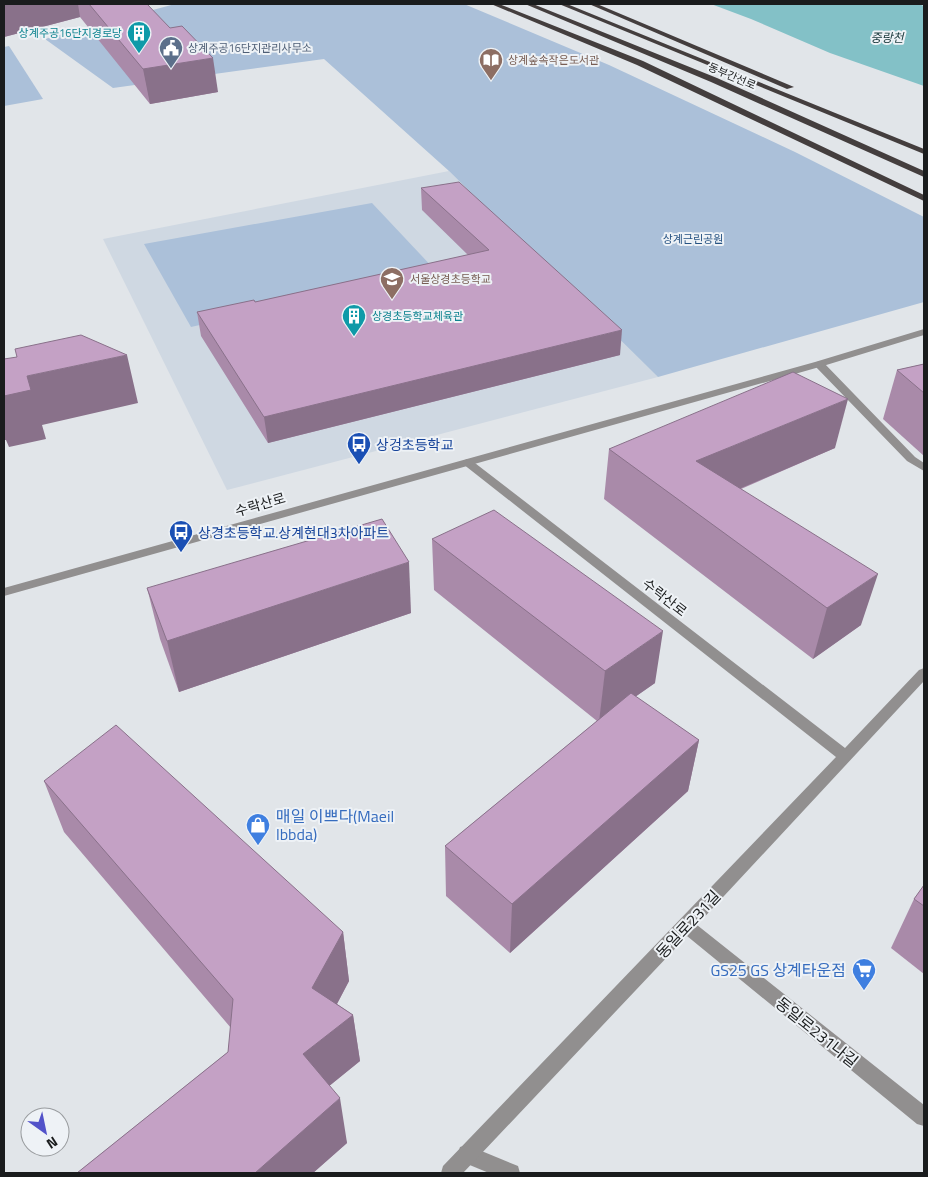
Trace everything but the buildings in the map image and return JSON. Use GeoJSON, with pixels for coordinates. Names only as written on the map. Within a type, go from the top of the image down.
{"type":"FeatureCollection","features":[{"type":"Feature","properties":{"kind":"highway"},"geometry":{"type":"LineString","coordinates":[[494,4],[640,63],[924,198]]}},
{"type":"Feature","properties":{"kind":"highway","name":"동부간선로"},"geometry":{"type":"LineString","coordinates":[[528,4],[714,80],[924,174]]}},
{"type":"Feature","properties":{"kind":"highway","name":"동부간선로"},"geometry":{"type":"LineString","coordinates":[[562,4],[924,150]]}},
{"type":"Feature","properties":{"kind":"highway"},"geometry":{"type":"LineString","coordinates":[[592,4],[797,90]]}},
{"type":"Feature","properties":{"kind":"highway"},"geometry":{"type":"LineString","coordinates":[[842,109],[924,150]]}},
{"type":"Feature","properties":{"kind":"street","name":"수락산로"},"geometry":{"type":"LineString","coordinates":[[4,592],[819,364],[924,332]]}},
{"type":"Feature","properties":{"kind":"street"},"geometry":{"type":"LineString","coordinates":[[819,364],[911,459],[924,468]]}},
{"type":"Feature","properties":{"kind":"street","name":"수락산로"},"geometry":{"type":"LineString","coordinates":[[467,462],[844,756]]}},
{"type":"Feature","properties":{"kind":"street","name":"동일로231길"},"geometry":{"type":"LineString","coordinates":[[450,1173],[924,673]]}},
{"type":"Feature","properties":{"kind":"street","name":"동일로231나길"},"geometry":{"type":"LineString","coordinates":[[686,926],[924,1117]]}},
{"type":"Feature","properties":{"kind":"street"},"geometry":{"type":"LineString","coordinates":[[467,1154],[511,1173]]}},
{"type":"Feature","properties":{"kind":"shaded area"},"geometry":{"type":"Polygon","coordinates":[[[449,171],[658,377],[227,490],[103,239],[449,171]]]}},
{"type":"Feature","properties":{"kind":"green space","name":"상계근린공원"},"geometry":{"type":"Polygon","coordinates":[[[175,4],[464,4],[609,65],[795,152],[924,217],[924,302],[658,377],[449,171],[324,59],[113,88],[45,39],[175,4]]]}},
{"type":"Feature","properties":{"kind":"green space"},"geometry":{"type":"Polygon","coordinates":[[[9,46],[43,99],[4,106],[4,47],[9,46]]]}},
{"type":"Feature","properties":{"kind":"green space"},"geometry":{"type":"Polygon","coordinates":[[[372,203],[436,271],[191,327],[144,244],[372,203]]]}},
{"type":"Feature","properties":{"kind":"water","name":"중랑천"},"geometry":{"type":"Polygon","coordinates":[[[711,4],[918,4],[924,6],[924,86],[830,53],[711,4]]]}},
{"type":"Feature","properties":{"kind":"place","name":"상계주공16단지경로당"},"geometry":{"type":"Point","coordinates":[139,54]}},
{"type":"Feature","properties":{"kind":"place","name":"상계주공16단지관리사무소"},"geometry":{"type":"Point","coordinates":[171,69]}},
{"type":"Feature","properties":{"kind":"place","name":"상계숲속작은도서관"},"geometry":{"type":"Point","coordinates":[491,81]}},
{"type":"Feature","properties":{"kind":"place","name":"서울상경초등학교"},"geometry":{"type":"Point","coordinates":[392,300]}},
{"type":"Feature","properties":{"kind":"place","name":"상경초등학교체육관"},"geometry":{"type":"Point","coordinates":[354,337]}},
{"type":"Feature","properties":{"kind":"place","name":"상겅초등학교"},"geometry":{"type":"Point","coordinates":[359,465]}},
{"type":"Feature","properties":{"kind":"place","name":"상경초등학교.상계현대3차아파트"},"geometry":{"type":"Point","coordinates":[181,553]}},
{"type":"Feature","properties":{"kind":"place","name":"매일 이쁘다(Maeil lbbda)"},"geometry":{"type":"Point","coordinates":[258,846]}},
{"type":"Feature","properties":{"kind":"place","name":"GS25 GS 상계타운점"},"geometry":{"type":"Point","coordinates":[864,991]}}]}
